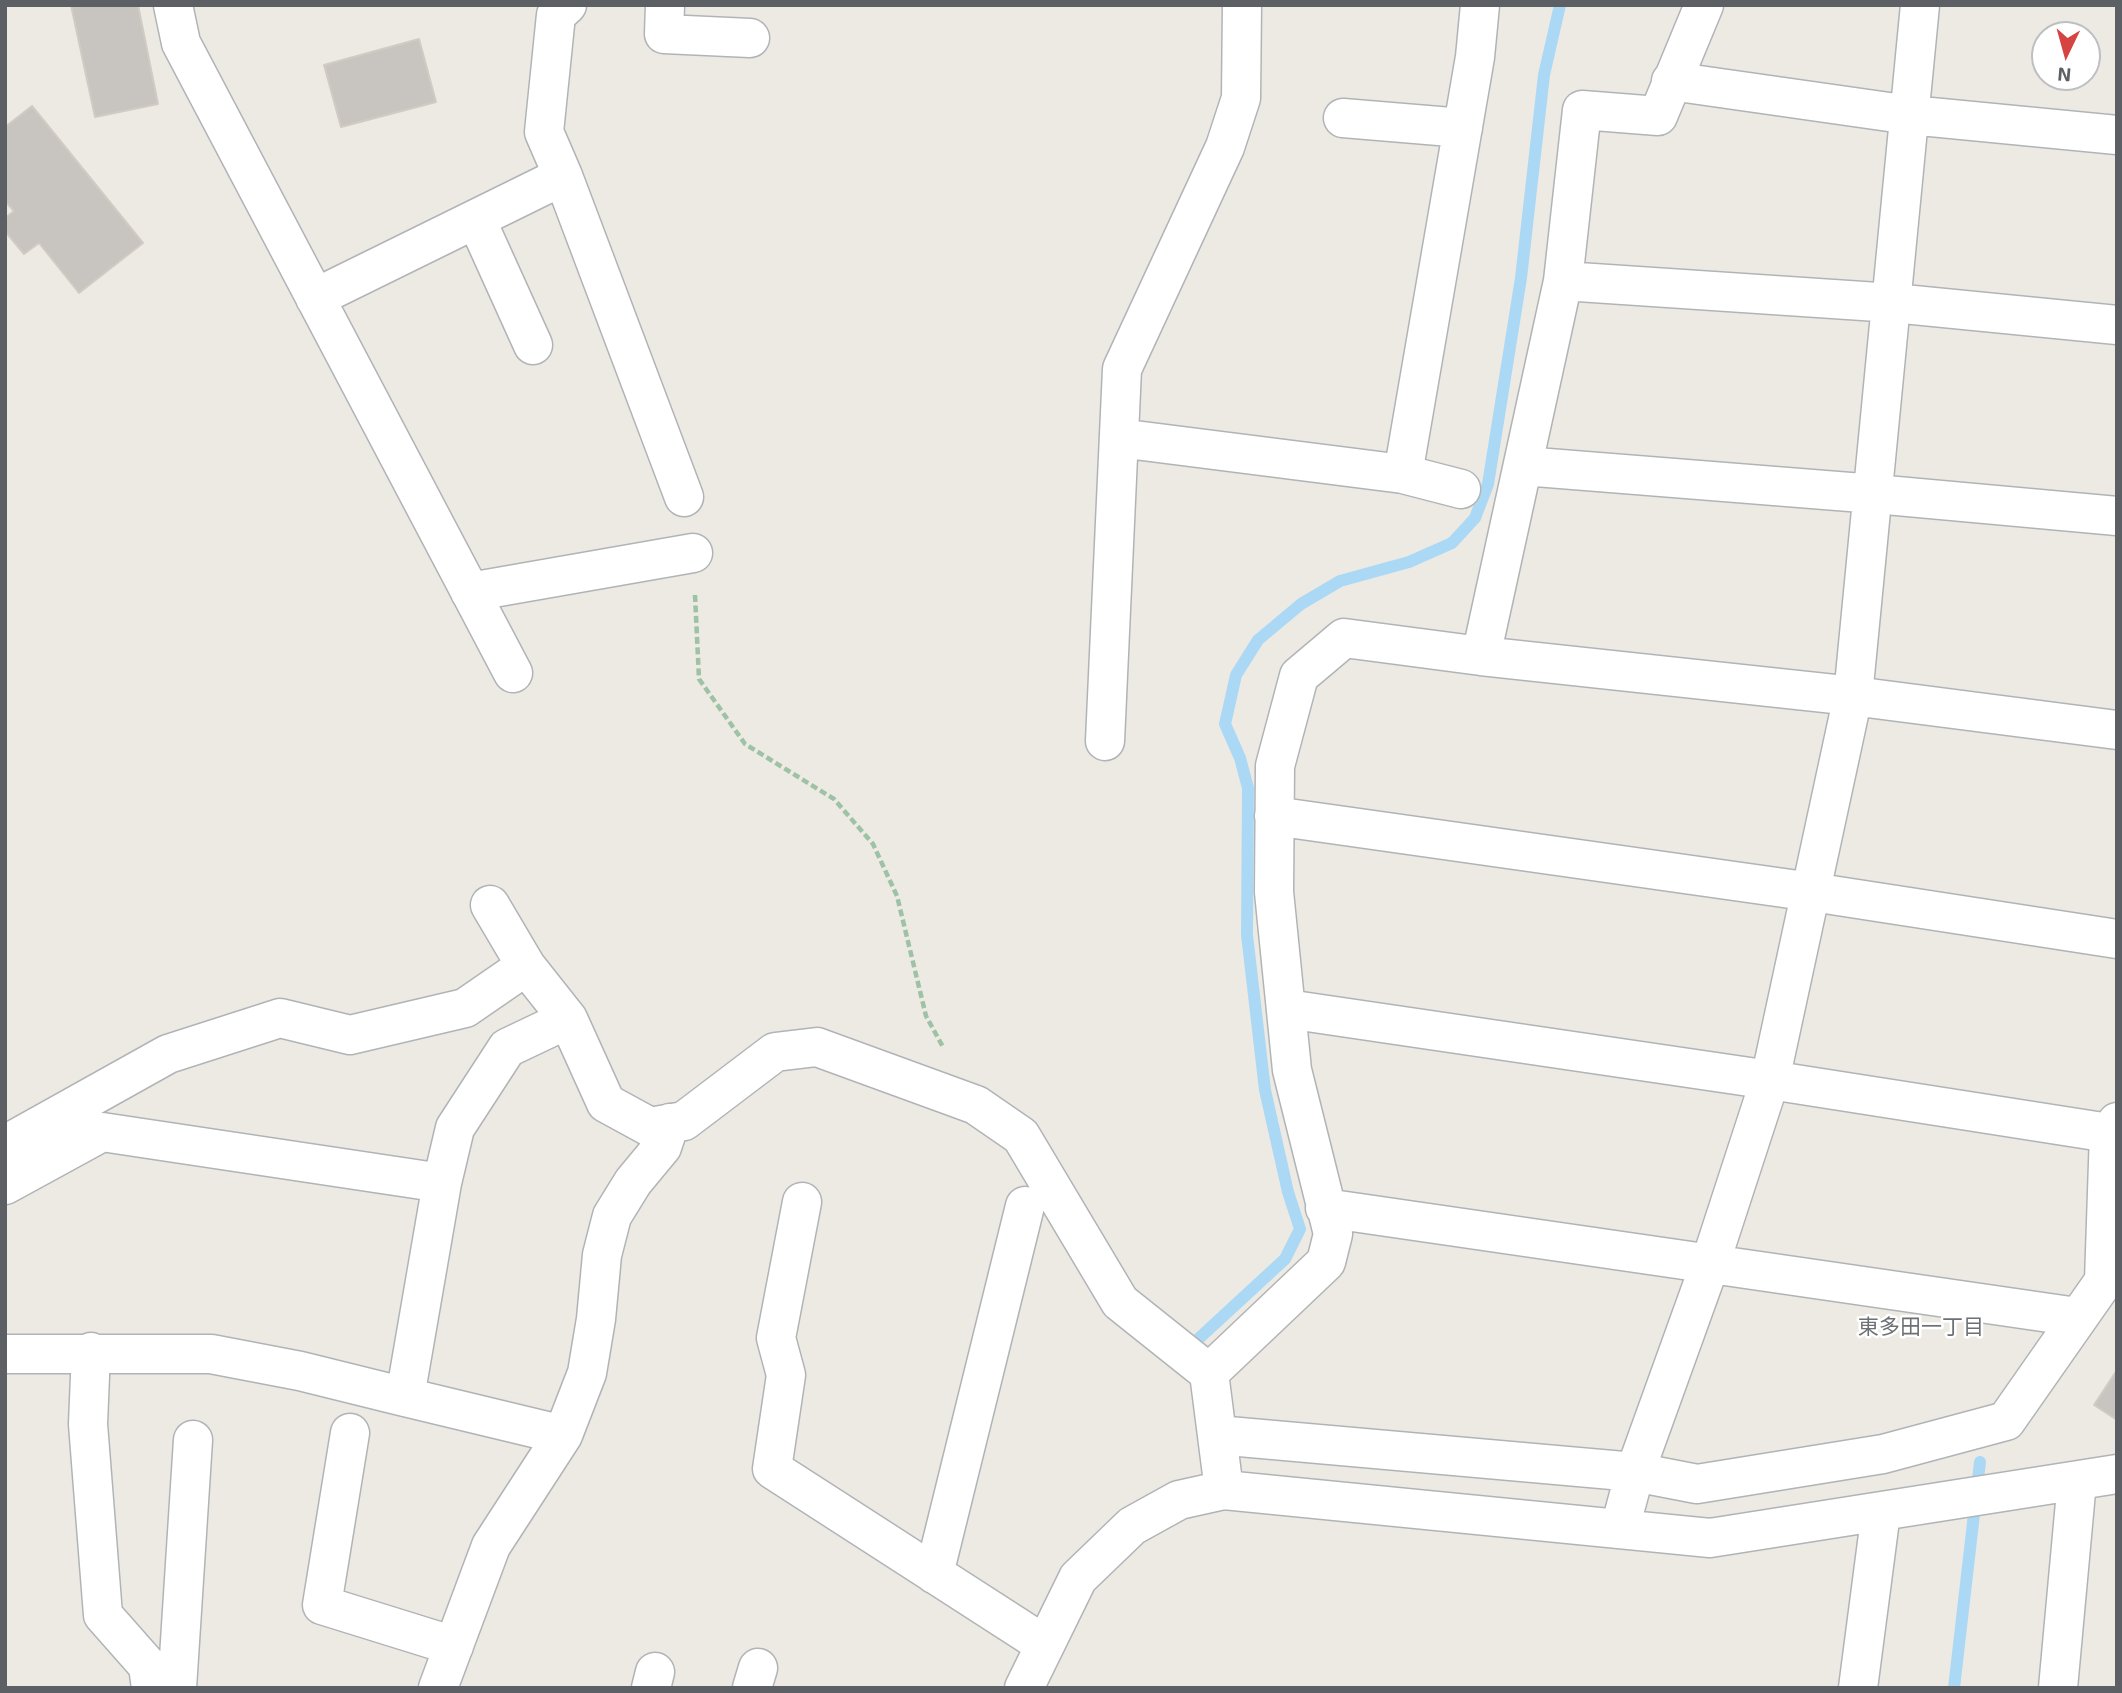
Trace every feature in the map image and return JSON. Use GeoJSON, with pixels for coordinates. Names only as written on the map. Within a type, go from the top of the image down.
{"type":"FeatureCollection","features":[{"type":"Feature","properties":{"kind":"street"},"geometry":{"type":"LineString","coordinates":[[173,5],[181,43],[513,673]]}},
{"type":"Feature","properties":{"kind":"street"},"geometry":{"type":"LineString","coordinates":[[665,5],[664,34],[750,38]]}},
{"type":"Feature","properties":{"kind":"street"},"geometry":{"type":"LineString","coordinates":[[1105,741],[1122,369],[1225,147],[1241,98],[1242,5]]}},
{"type":"Feature","properties":{"kind":"street"},"geometry":{"type":"LineString","coordinates":[[1403,474],[1475,57],[1480,5]]}},
{"type":"Feature","properties":{"kind":"street"},"geometry":{"type":"LineString","coordinates":[[1481,656],[1563,281],[1582,110],[1658,116],[1704,5]]}},
{"type":"Feature","properties":{"kind":"street"},"geometry":{"type":"LineString","coordinates":[[1620,1528],[1634,1472],[1710,1264],[1770,1080],[1853,695],[1875,494],[1920,5]]}},
{"type":"Feature","properties":{"kind":"street"},"geometry":{"type":"LineString","coordinates":[[562,10],[544,132],[564,176],[684,497]]}},
{"type":"Feature","properties":{"kind":"street"},"geometry":{"type":"LineString","coordinates":[[1671,81],[1910,115],[2117,135]]}},
{"type":"Feature","properties":{"kind":"street"},"geometry":{"type":"LineString","coordinates":[[1343,118],[1463,128]]}},
{"type":"Feature","properties":{"kind":"street"},"geometry":{"type":"LineString","coordinates":[[315,298],[564,176]]}},
{"type":"Feature","properties":{"kind":"street"},"geometry":{"type":"LineString","coordinates":[[476,219],[533,345]]}},
{"type":"Feature","properties":{"kind":"street"},"geometry":{"type":"LineString","coordinates":[[1563,281],[1893,303],[2117,325]]}},
{"type":"Feature","properties":{"kind":"street"},"geometry":{"type":"LineString","coordinates":[[1119,438],[1403,474],[1461,489]]}},
{"type":"Feature","properties":{"kind":"street"},"geometry":{"type":"LineString","coordinates":[[1523,466],[2117,516]]}},
{"type":"Feature","properties":{"kind":"street"},"geometry":{"type":"LineString","coordinates":[[470,592],[693,552]]}},
{"type":"Feature","properties":{"kind":"street"},"geometry":{"type":"LineString","coordinates":[[1209,1373],[1326,1262],[1333,1234],[1292,1070],[1274,892],[1274,816],[1275,766],[1299,676],[1344,638],[1481,656],[1853,695],[2117,730]]}},
{"type":"Feature","properties":{"kind":"street"},"geometry":{"type":"LineString","coordinates":[[1274,816],[1811,892],[2117,939]]}},
{"type":"Feature","properties":{"kind":"street"},"geometry":{"type":"LineString","coordinates":[[490,905],[526,966],[568,1019],[606,1103],[650,1127],[684,1121],[775,1052],[817,1047],[976,1105],[1021,1136],[1120,1302],[1209,1373],[1224,1490]]}},
{"type":"Feature","properties":{"kind":"street"},"geometry":{"type":"LineString","coordinates":[[5,1145],[168,1054],[280,1018],[350,1035],[465,1008],[526,966]]}},
{"type":"Feature","properties":{"kind":"street"},"geometry":{"type":"LineString","coordinates":[[1217,1435],[1634,1472],[1697,1484],[1883,1454],[2006,1421],[2104,1281],[2113,1128],[1287,1009]]}},
{"type":"Feature","properties":{"kind":"street"},"geometry":{"type":"LineString","coordinates":[[405,1397],[442,1183],[456,1128],[507,1048],[568,1019]]}},
{"type":"Feature","properties":{"kind":"street"},"geometry":{"type":"LineString","coordinates":[[438,1688],[491,1545],[563,1434],[587,1373],[596,1319],[602,1255],[612,1216],[633,1182],[662,1147],[670,1124]]}},
{"type":"Feature","properties":{"kind":"street"},"geometry":{"type":"LineString","coordinates":[[5,1185],[103,1132],[442,1183]]}},
{"type":"Feature","properties":{"kind":"street"},"geometry":{"type":"LineString","coordinates":[[802,1202],[776,1338],[786,1375],[772,1469],[1045,1646]]}},
{"type":"Feature","properties":{"kind":"street"},"geometry":{"type":"LineString","coordinates":[[934,1574],[1025,1206]]}},
{"type":"Feature","properties":{"kind":"street"},"geometry":{"type":"LineString","coordinates":[[1325,1208],[2077,1317]]}},
{"type":"Feature","properties":{"kind":"street"},"geometry":{"type":"LineString","coordinates":[[91,1352],[88,1424],[103,1615],[148,1666],[151,1688]]}},
{"type":"Feature","properties":{"kind":"street"},"geometry":{"type":"LineString","coordinates":[[5,1354],[211,1354],[300,1371],[563,1434]]}},
{"type":"Feature","properties":{"kind":"street"},"geometry":{"type":"LineString","coordinates":[[350,1433],[322,1605],[454,1646]]}},
{"type":"Feature","properties":{"kind":"street"},"geometry":{"type":"LineString","coordinates":[[177,1688],[193,1440]]}},
{"type":"Feature","properties":{"kind":"street"},"geometry":{"type":"LineString","coordinates":[[1024,1688],[1078,1578],[1132,1526],[1179,1500],[1224,1490],[1710,1538],[2117,1474]]}},
{"type":"Feature","properties":{"kind":"street"},"geometry":{"type":"LineString","coordinates":[[2058,1688],[2077,1481]]}},
{"type":"Feature","properties":{"kind":"street"},"geometry":{"type":"LineString","coordinates":[[1858,1688],[1881,1512]]}},
{"type":"Feature","properties":{"kind":"path"},"geometry":{"type":"LineString","coordinates":[[693,552],[699,679],[746,744],[834,799],[873,844],[897,896],[926,1016],[944,1050]]}},
{"type":"Feature","properties":{"kind":"building"},"geometry":{"type":"Polygon","coordinates":[[[71,5],[138,5],[158,104],[95,117],[71,5]]]}},
{"type":"Feature","properties":{"kind":"building"},"geometry":{"type":"Polygon","coordinates":[[[419,39],[436,102],[341,127],[324,65],[419,39]]]}},
{"type":"Feature","properties":{"kind":"building"},"geometry":{"type":"Polygon","coordinates":[[[32,106],[143,243],[79,293],[39,243],[24,254],[5,231],[5,218],[14,211],[5,201],[5,127],[32,106]]]}},
{"type":"Feature","properties":{"kind":"building"},"geometry":{"type":"Polygon","coordinates":[[[2117,1370],[2117,1420],[2094,1405],[2117,1370]]]}},
{"type":"Feature","properties":{"kind":"waterway"},"geometry":{"type":"LineString","coordinates":[[1195,1342],[1285,1259],[1300,1229],[1288,1192],[1265,1090],[1247,935],[1248,788],[1240,758],[1225,724],[1236,675],[1258,640],[1301,604],[1340,581],[1409,562],[1452,543],[1475,518],[1488,484],[1521,278],[1544,75],[1560,5]]}},
{"type":"Feature","properties":{"kind":"waterway"},"geometry":{"type":"LineString","coordinates":[[1954,1688],[1980,1462]]}},
{"type":"Feature","properties":{"kind":"district","name":"東多田一丁目"},"geometry":{"type":"Point","coordinates":[1921,1327]}}]}
